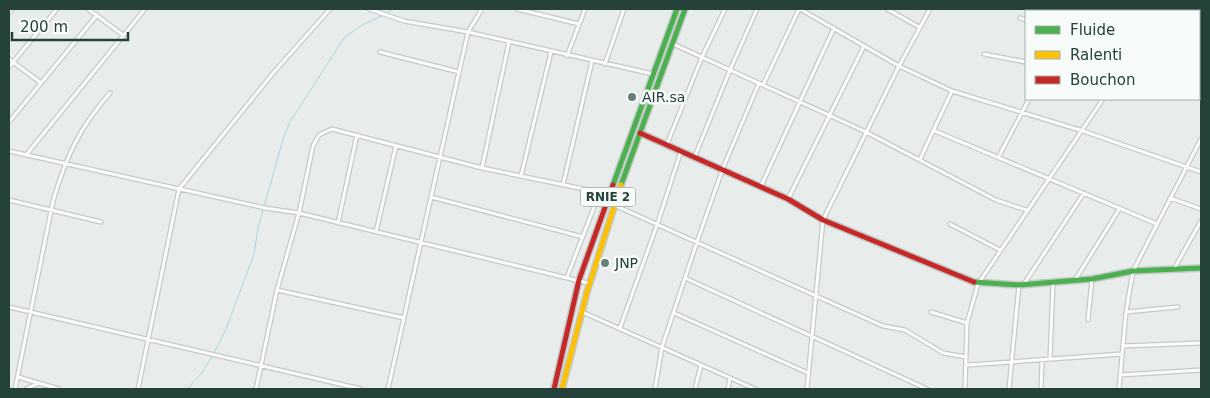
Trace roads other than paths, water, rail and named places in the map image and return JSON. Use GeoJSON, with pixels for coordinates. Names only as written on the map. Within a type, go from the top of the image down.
{"type":"FeatureCollection","features":[{"type":"Feature","properties":{"kind":"main road","name":"RNIE 2"},"geometry":{"type":"LineString","coordinates":[[554,389],[579,280],[608,194],[677,9]]}},
{"type":"Feature","properties":{"kind":"main road","name":"RNIE 2"},"geometry":{"type":"LineString","coordinates":[[562,389],[588,283],[614,205],[685,9]]}},
{"type":"Feature","properties":{"kind":"main road"},"geometry":{"type":"LineString","coordinates":[[640,133],[788,198],[823,220],[978,284],[1021,285],[1092,279],[1133,271],[1201,268]]}},
{"type":"Feature","properties":{"kind":"street"},"geometry":{"type":"LineString","coordinates":[[9,13],[12,9]]}},
{"type":"Feature","properties":{"kind":"street"},"geometry":{"type":"LineString","coordinates":[[9,67],[57,9]]}},
{"type":"Feature","properties":{"kind":"street"},"geometry":{"type":"LineString","coordinates":[[88,9],[123,35]]}},
{"type":"Feature","properties":{"kind":"street"},"geometry":{"type":"LineString","coordinates":[[26,155],[145,9]]}},
{"type":"Feature","properties":{"kind":"street"},"geometry":{"type":"LineString","coordinates":[[138,389],[150,339],[179,188],[274,72],[330,9]]}},
{"type":"Feature","properties":{"kind":"street"},"geometry":{"type":"LineString","coordinates":[[369,9],[381,11],[404,21],[468,32],[592,62],[653,74]]}},
{"type":"Feature","properties":{"kind":"street"},"geometry":{"type":"LineString","coordinates":[[388,389],[468,32],[482,9]]}},
{"type":"Feature","properties":{"kind":"street"},"geometry":{"type":"LineString","coordinates":[[517,9],[579,24]]}},
{"type":"Feature","properties":{"kind":"street"},"geometry":{"type":"LineString","coordinates":[[567,56],[584,9]]}},
{"type":"Feature","properties":{"kind":"street"},"geometry":{"type":"LineString","coordinates":[[605,64],[624,9]]}},
{"type":"Feature","properties":{"kind":"street"},"geometry":{"type":"LineString","coordinates":[[667,144],[702,57],[725,9]]}},
{"type":"Feature","properties":{"kind":"street"},"geometry":{"type":"LineString","coordinates":[[695,156],[730,70],[758,9]]}},
{"type":"Feature","properties":{"kind":"street"},"geometry":{"type":"LineString","coordinates":[[655,389],[662,347],[723,168],[761,84],[800,9],[899,66],[952,91],[1083,131],[1201,172]]}},
{"type":"Feature","properties":{"kind":"street"},"geometry":{"type":"LineString","coordinates":[[887,9],[919,28]]}},
{"type":"Feature","properties":{"kind":"street"},"geometry":{"type":"LineString","coordinates":[[807,389],[823,220],[899,66],[930,9]]}},
{"type":"Feature","properties":{"kind":"street"},"geometry":{"type":"LineString","coordinates":[[9,122],[97,15]]}},
{"type":"Feature","properties":{"kind":"street"},"geometry":{"type":"LineString","coordinates":[[1020,18],[1025,20]]}},
{"type":"Feature","properties":{"kind":"street"},"geometry":{"type":"LineString","coordinates":[[761,186],[834,28]]}},
{"type":"Feature","properties":{"kind":"street"},"geometry":{"type":"LineString","coordinates":[[482,168],[509,42]]}},
{"type":"Feature","properties":{"kind":"street"},"geometry":{"type":"LineString","coordinates":[[672,44],[866,132],[996,200],[1026,210]]}},
{"type":"Feature","properties":{"kind":"street"},"geometry":{"type":"LineString","coordinates":[[788,198],[864,46]]}},
{"type":"Feature","properties":{"kind":"street"},"geometry":{"type":"LineString","coordinates":[[380,52],[459,72]]}},
{"type":"Feature","properties":{"kind":"street"},"geometry":{"type":"LineString","coordinates":[[521,176],[551,52]]}},
{"type":"Feature","properties":{"kind":"street"},"geometry":{"type":"LineString","coordinates":[[984,54],[1025,62]]}},
{"type":"Feature","properties":{"kind":"street"},"geometry":{"type":"LineString","coordinates":[[9,59],[41,83]]}},
{"type":"Feature","properties":{"kind":"street"},"geometry":{"type":"LineString","coordinates":[[564,185],[592,62]]}},
{"type":"Feature","properties":{"kind":"street"},"geometry":{"type":"LineString","coordinates":[[920,159],[935,131],[952,91]]}},
{"type":"Feature","properties":{"kind":"street"},"geometry":{"type":"LineString","coordinates":[[15,389],[61,174],[81,130],[90,116],[110,93]]}},
{"type":"Feature","properties":{"kind":"street"},"geometry":{"type":"LineString","coordinates":[[999,156],[1028,100]]}},
{"type":"Feature","properties":{"kind":"street"},"geometry":{"type":"LineString","coordinates":[[965,389],[968,365],[966,357],[967,322],[978,284],[1026,210],[1083,131],[1102,100]]}},
{"type":"Feature","properties":{"kind":"street"},"geometry":{"type":"LineString","coordinates":[[256,389],[277,290],[299,213],[313,146],[319,135],[332,129],[482,168],[608,194]]}},
{"type":"Feature","properties":{"kind":"street"},"geometry":{"type":"LineString","coordinates":[[935,131],[999,156],[1157,224]]}},
{"type":"Feature","properties":{"kind":"street"},"geometry":{"type":"LineString","coordinates":[[338,223],[357,136]]}},
{"type":"Feature","properties":{"kind":"street"},"geometry":{"type":"LineString","coordinates":[[1119,389],[1126,312],[1133,271],[1201,139]]}},
{"type":"Feature","properties":{"kind":"street"},"geometry":{"type":"LineString","coordinates":[[376,232],[396,146]]}},
{"type":"Feature","properties":{"kind":"street"},"geometry":{"type":"LineString","coordinates":[[620,328],[657,225],[681,150]]}},
{"type":"Feature","properties":{"kind":"street"},"geometry":{"type":"LineString","coordinates":[[9,151],[265,208],[299,213],[420,244],[588,283]]}},
{"type":"Feature","properties":{"kind":"street"},"geometry":{"type":"LineString","coordinates":[[567,277],[600,192]]}},
{"type":"Feature","properties":{"kind":"street"},"geometry":{"type":"LineString","coordinates":[[1010,389],[1021,285],[1084,193]]}},
{"type":"Feature","properties":{"kind":"street"},"geometry":{"type":"LineString","coordinates":[[431,197],[583,237]]}},
{"type":"Feature","properties":{"kind":"street"},"geometry":{"type":"LineString","coordinates":[[1170,198],[1201,209]]}},
{"type":"Feature","properties":{"kind":"street"},"geometry":{"type":"LineString","coordinates":[[9,200],[101,222]]}},
{"type":"Feature","properties":{"kind":"street"},"geometry":{"type":"LineString","coordinates":[[614,205],[883,326],[909,332],[943,353],[966,357]]}},
{"type":"Feature","properties":{"kind":"street"},"geometry":{"type":"LineString","coordinates":[[1074,280],[1120,208]]}},
{"type":"Feature","properties":{"kind":"street"},"geometry":{"type":"LineString","coordinates":[[1174,269],[1201,221]]}},
{"type":"Feature","properties":{"kind":"street"},"geometry":{"type":"LineString","coordinates":[[950,224],[1000,250]]}},
{"type":"Feature","properties":{"kind":"street"},"geometry":{"type":"LineString","coordinates":[[685,278],[927,389]]}},
{"type":"Feature","properties":{"kind":"street"},"geometry":{"type":"LineString","coordinates":[[1088,320],[1092,279]]}},
{"type":"Feature","properties":{"kind":"street"},"geometry":{"type":"LineString","coordinates":[[1050,359],[1053,282]]}},
{"type":"Feature","properties":{"kind":"street"},"geometry":{"type":"LineString","coordinates":[[277,290],[404,318]]}},
{"type":"Feature","properties":{"kind":"street"},"geometry":{"type":"LineString","coordinates":[[1126,312],[1178,307]]}},
{"type":"Feature","properties":{"kind":"street"},"geometry":{"type":"LineString","coordinates":[[9,308],[150,339],[344,387],[361,389]]}},
{"type":"Feature","properties":{"kind":"street"},"geometry":{"type":"LineString","coordinates":[[580,310],[755,389]]}},
{"type":"Feature","properties":{"kind":"street"},"geometry":{"type":"LineString","coordinates":[[931,312],[967,322]]}},
{"type":"Feature","properties":{"kind":"street"},"geometry":{"type":"LineString","coordinates":[[674,313],[808,373]]}},
{"type":"Feature","properties":{"kind":"street"},"geometry":{"type":"LineString","coordinates":[[1122,346],[1201,343]]}},
{"type":"Feature","properties":{"kind":"street"},"geometry":{"type":"LineString","coordinates":[[968,365],[1122,354]]}},
{"type":"Feature","properties":{"kind":"street"},"geometry":{"type":"LineString","coordinates":[[1041,389],[1042,360]]}},
{"type":"Feature","properties":{"kind":"street"},"geometry":{"type":"LineString","coordinates":[[695,389],[701,364]]}},
{"type":"Feature","properties":{"kind":"street"},"geometry":{"type":"LineString","coordinates":[[1120,375],[1201,370]]}},
{"type":"Feature","properties":{"kind":"street"},"geometry":{"type":"LineString","coordinates":[[18,377],[59,389]]}},
{"type":"Feature","properties":{"kind":"street"},"geometry":{"type":"LineString","coordinates":[[728,389],[730,378]]}},
{"type":"Feature","properties":{"kind":"street"},"geometry":{"type":"LineString","coordinates":[[26,389],[40,383]]}},
{"type":"Feature","properties":{"kind":"waterway"},"geometry":{"type":"LineString","coordinates":[[386,14],[393,9]]}},
{"type":"Feature","properties":{"kind":"waterway"},"geometry":{"type":"LineString","coordinates":[[214,353],[226,329],[254,254],[258,228],[284,136],[290,122],[344,38],[362,25],[382,16]]}},
{"type":"Feature","properties":{"kind":"waterway"},"geometry":{"type":"LineString","coordinates":[[187,389],[200,375],[212,357]]}},
{"type":"Feature","properties":{"kind":"place","name":"AIR.sa"},"geometry":{"type":"Point","coordinates":[632,97]}},
{"type":"Feature","properties":{"kind":"place","name":"JNP"},"geometry":{"type":"Point","coordinates":[605,263]}}]}
